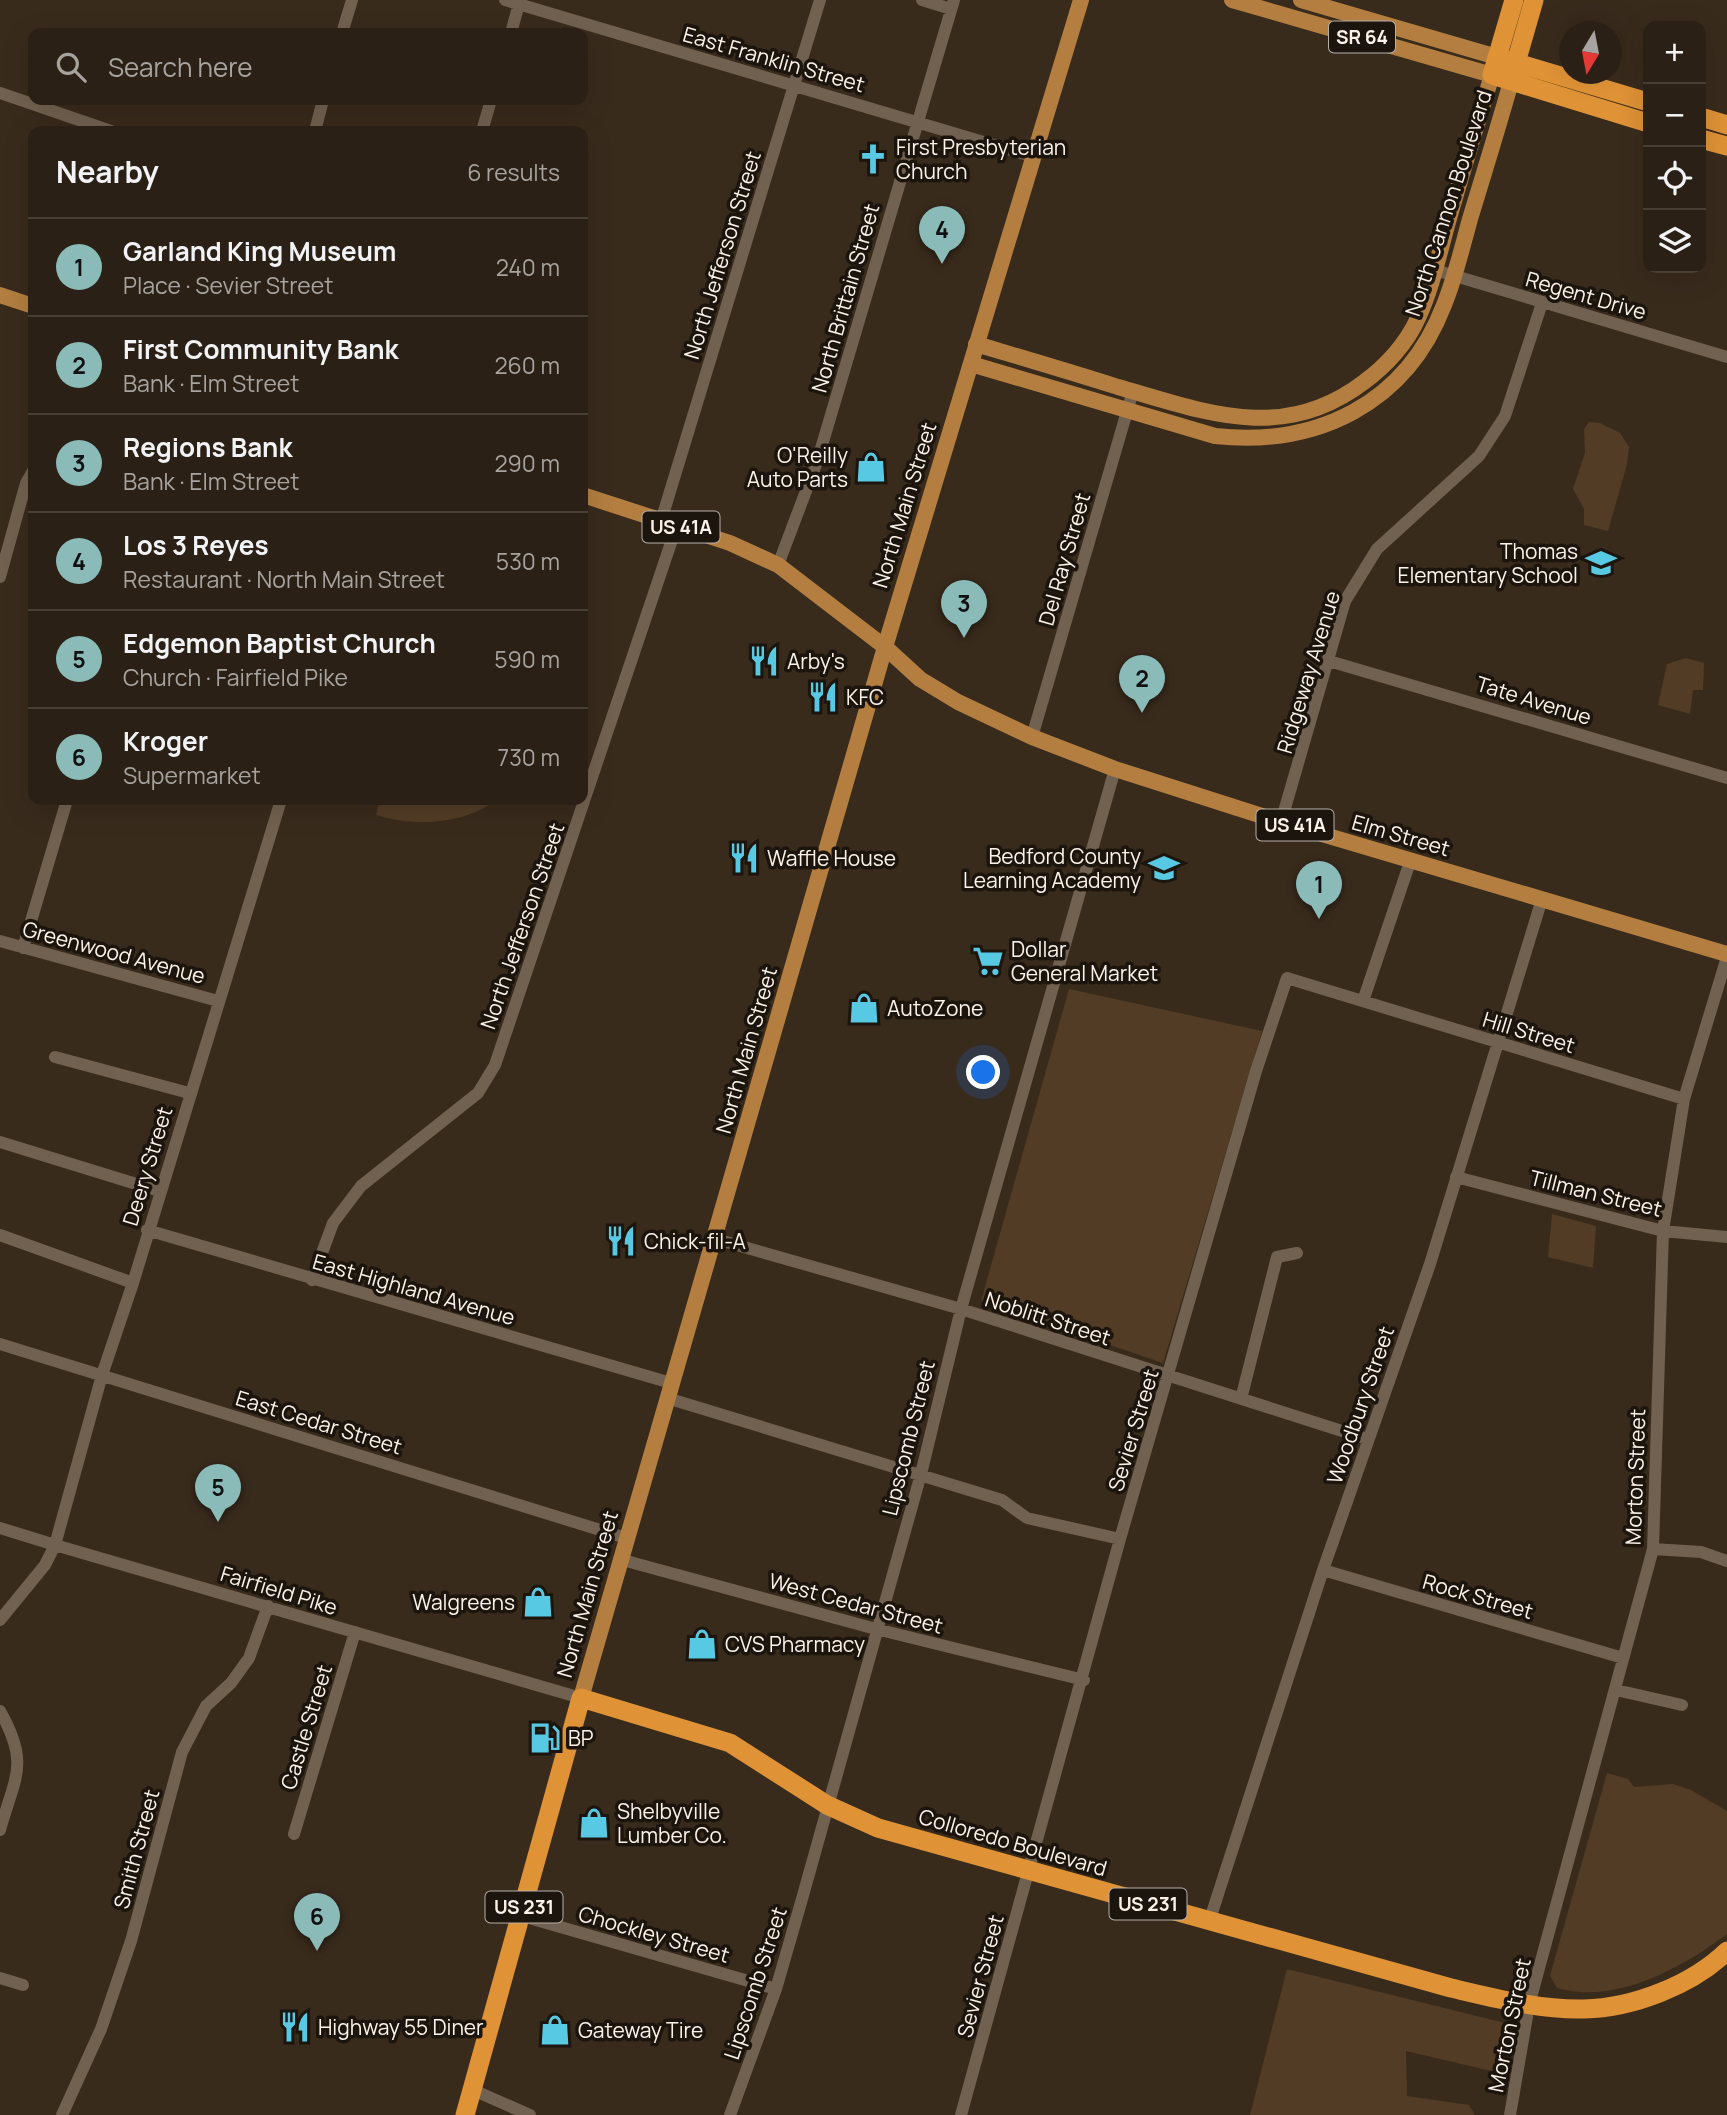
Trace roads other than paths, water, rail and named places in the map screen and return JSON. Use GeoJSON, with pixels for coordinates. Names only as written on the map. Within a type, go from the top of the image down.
{"type":"FeatureCollection","features":[{"type":"Feature","properties":{"kind":"highway","name":"North Cannon Boulevard"},"geometry":{"type":"LineString","coordinates":[[1504,69],[1514,0]]}},
{"type":"Feature","properties":{"kind":"highway","name":"North Cannon Boulevard"},"geometry":{"type":"LineString","coordinates":[[1504,69],[1534,0]]}},
{"type":"Feature","properties":{"kind":"highway"},"geometry":{"type":"LineString","coordinates":[[1504,69],[1643,101]]}},
{"type":"Feature","properties":{"kind":"highway"},"geometry":{"type":"LineString","coordinates":[[1504,69],[1643,121]]}},
{"type":"Feature","properties":{"kind":"highway"},"geometry":{"type":"LineString","coordinates":[[1706,119],[1727,125]]}},
{"type":"Feature","properties":{"kind":"highway"},"geometry":{"type":"LineString","coordinates":[[1706,140],[1727,146]]}},
{"type":"Feature","properties":{"kind":"highway","name":"Colloredo Boulevard"},"geometry":{"type":"LineString","coordinates":[[582,1698],[730,1743],[827,1805],[878,1828],[1451,1988],[1529,2005],[1586,2009],[1650,1996],[1709,1969],[1727,1951]]}},
{"type":"Feature","properties":{"kind":"highway","name":"North Main Street"},"geometry":{"type":"LineString","coordinates":[[465,2115],[582,1698]]}},
{"type":"Feature","properties":{"kind":"main road","name":"North Main Street"},"geometry":{"type":"LineString","coordinates":[[582,1698],[885,647],[1031,156],[1081,0]]}},
{"type":"Feature","properties":{"kind":"main road","name":"SR 64"},"geometry":{"type":"LineString","coordinates":[[1232,0],[1252,3],[1378,41],[1504,69]]}},
{"type":"Feature","properties":{"kind":"main road","name":"SR 64"},"geometry":{"type":"LineString","coordinates":[[1301,0],[1383,24],[1504,69]]}},
{"type":"Feature","properties":{"kind":"main road","name":"North Cannon Boulevard"},"geometry":{"type":"LineString","coordinates":[[976,344],[1200,411],[1237,418],[1282,418],[1324,407],[1378,372],[1405,340],[1418,318],[1504,69]]}},
{"type":"Feature","properties":{"kind":"main road","name":"North Cannon Boulevard"},"geometry":{"type":"LineString","coordinates":[[971,364],[1215,436],[1243,439],[1287,437],[1333,423],[1362,407],[1409,368],[1435,324],[1454,276],[1504,69]]}},
{"type":"Feature","properties":{"kind":"main road"},"geometry":{"type":"LineString","coordinates":[[0,295],[28,304]]}},
{"type":"Feature","properties":{"kind":"main road","name":"US 41A"},"geometry":{"type":"LineString","coordinates":[[588,497],[730,543],[778,565],[885,647]]}},
{"type":"Feature","properties":{"kind":"main road","name":"Elm Street"},"geometry":{"type":"LineString","coordinates":[[885,647],[920,679],[958,702],[1032,737],[1115,769],[1727,956]]}},
{"type":"Feature","properties":{"kind":"street"},"geometry":{"type":"LineString","coordinates":[[344,28],[352,0]]}},
{"type":"Feature","properties":{"kind":"street","name":"East Franklin Street"},"geometry":{"type":"LineString","coordinates":[[505,0],[520,2],[1031,156]]}},
{"type":"Feature","properties":{"kind":"street","name":"North Jefferson Street"},"geometry":{"type":"LineString","coordinates":[[588,775],[669,523],[820,0]]}},
{"type":"Feature","properties":{"kind":"street"},"geometry":{"type":"LineString","coordinates":[[922,0],[953,5]]}},
{"type":"Feature","properties":{"kind":"street"},"geometry":{"type":"LineString","coordinates":[[512,28],[520,2]]}},
{"type":"Feature","properties":{"kind":"street","name":"North Brittain Street"},"geometry":{"type":"LineString","coordinates":[[778,565],[817,462],[916,120],[953,5]]}},
{"type":"Feature","properties":{"kind":"street"},"geometry":{"type":"LineString","coordinates":[[1378,41],[1383,24]]}},
{"type":"Feature","properties":{"kind":"street"},"geometry":{"type":"LineString","coordinates":[[0,93],[28,103]]}},
{"type":"Feature","properties":{"kind":"street"},"geometry":{"type":"LineString","coordinates":[[35,105],[96,126]]}},
{"type":"Feature","properties":{"kind":"street"},"geometry":{"type":"LineString","coordinates":[[315,126],[322,105]]}},
{"type":"Feature","properties":{"kind":"street"},"geometry":{"type":"LineString","coordinates":[[483,126],[490,105]]}},
{"type":"Feature","properties":{"kind":"street","name":"Regent Drive"},"geometry":{"type":"LineString","coordinates":[[1434,270],[1727,357]]}},
{"type":"Feature","properties":{"kind":"street","name":"Ridgeway Avenue"},"geometry":{"type":"LineString","coordinates":[[1281,821],[1345,601],[1377,549],[1479,456],[1505,416],[1542,303]]}},
{"type":"Feature","properties":{"kind":"street","name":"Del Ray Street"},"geometry":{"type":"LineString","coordinates":[[1032,737],[1133,391]]}},
{"type":"Feature","properties":{"kind":"street"},"geometry":{"type":"LineString","coordinates":[[0,577],[28,480]]}},
{"type":"Feature","properties":{"kind":"street","name":"Tate Avenue"},"geometry":{"type":"LineString","coordinates":[[1329,661],[1727,778]]}},
{"type":"Feature","properties":{"kind":"street","name":"Lipscomb Street"},"geometry":{"type":"LineString","coordinates":[[730,2115],[776,1989],[921,1475],[961,1310],[1115,769]]}},
{"type":"Feature","properties":{"kind":"street"},"geometry":{"type":"LineString","coordinates":[[23,948],[66,805]]}},
{"type":"Feature","properties":{"kind":"street","name":"Deery Street"},"geometry":{"type":"LineString","coordinates":[[55,1545],[102,1375],[133,1283],[147,1230],[279,805]]}},
{"type":"Feature","properties":{"kind":"street","name":"North Jefferson Street"},"geometry":{"type":"LineString","coordinates":[[312,1280],[333,1223],[361,1186],[478,1093],[495,1065],[578,805]]}},
{"type":"Feature","properties":{"kind":"street"},"geometry":{"type":"LineString","coordinates":[[1363,1001],[1411,859]]}},
{"type":"Feature","properties":{"kind":"street","name":"Woodbury Street"},"geometry":{"type":"LineString","coordinates":[[1209,1922],[1323,1570],[1430,1264],[1542,899]]}},
{"type":"Feature","properties":{"kind":"street","name":"Greenwood Avenue"},"geometry":{"type":"LineString","coordinates":[[0,941],[218,1000]]}},
{"type":"Feature","properties":{"kind":"street","name":"Morton Street"},"geometry":{"type":"LineString","coordinates":[[1510,2115],[1529,2005],[1653,1549],[1663,1231],[1684,1100],[1727,956]]}},
{"type":"Feature","properties":{"kind":"street","name":"Sevier Street"},"geometry":{"type":"LineString","coordinates":[[961,2115],[1028,1870],[1084,1680],[1120,1539],[1256,1071],[1287,978],[1363,1001]]}},
{"type":"Feature","properties":{"kind":"street","name":"Hill Street"},"geometry":{"type":"LineString","coordinates":[[1363,1001],[1684,1100]]}},
{"type":"Feature","properties":{"kind":"street"},"geometry":{"type":"LineString","coordinates":[[55,1057],[189,1093]]}},
{"type":"Feature","properties":{"kind":"street"},"geometry":{"type":"LineString","coordinates":[[0,1142],[159,1191]]}},
{"type":"Feature","properties":{"kind":"street","name":"Tillman Street"},"geometry":{"type":"LineString","coordinates":[[1456,1177],[1663,1231],[1727,1237]]}},
{"type":"Feature","properties":{"kind":"street","name":"East Highland Avenue"},"geometry":{"type":"LineString","coordinates":[[147,1230],[669,1391],[1002,1500],[1027,1518],[1120,1539]]}},
{"type":"Feature","properties":{"kind":"street"},"geometry":{"type":"LineString","coordinates":[[0,1235],[133,1283]]}},
{"type":"Feature","properties":{"kind":"street","name":"Noblitt Street"},"geometry":{"type":"LineString","coordinates":[[716,1239],[961,1310],[1367,1439]]}},
{"type":"Feature","properties":{"kind":"street"},"geometry":{"type":"LineString","coordinates":[[1241,1399],[1277,1257],[1297,1253]]}},
{"type":"Feature","properties":{"kind":"street","name":"East Cedar Street"},"geometry":{"type":"LineString","coordinates":[[0,1345],[626,1538]]}},
{"type":"Feature","properties":{"kind":"street","name":"Fairfield Pike"},"geometry":{"type":"LineString","coordinates":[[0,1528],[582,1698]]}},
{"type":"Feature","properties":{"kind":"street"},"geometry":{"type":"LineString","coordinates":[[0,1620],[45,1565],[55,1545]]}},
{"type":"Feature","properties":{"kind":"street"},"geometry":{"type":"LineString","coordinates":[[1653,1549],[1701,1552],[1727,1561]]}},
{"type":"Feature","properties":{"kind":"street","name":"West Cedar Street"},"geometry":{"type":"LineString","coordinates":[[620,1559],[876,1629],[1084,1680]]}},
{"type":"Feature","properties":{"kind":"street","name":"Rock Street"},"geometry":{"type":"LineString","coordinates":[[1323,1570],[1623,1658]]}},
{"type":"Feature","properties":{"kind":"street","name":"Smith Street"},"geometry":{"type":"LineString","coordinates":[[62,2115],[101,2029],[126,1953],[182,1752],[206,1706],[231,1683],[249,1658],[268,1606]]}},
{"type":"Feature","properties":{"kind":"street","name":"Castle Street"},"geometry":{"type":"LineString","coordinates":[[294,1834],[355,1632]]}},
{"type":"Feature","properties":{"kind":"street"},"geometry":{"type":"LineString","coordinates":[[1616,1690],[1682,1705]]}},
{"type":"Feature","properties":{"kind":"street"},"geometry":{"type":"LineString","coordinates":[[0,1711],[15,1739],[20,1759],[0,1830]]}},
{"type":"Feature","properties":{"kind":"street","name":"Chockley Street"},"geometry":{"type":"LineString","coordinates":[[522,1916],[776,1989]]}},
{"type":"Feature","properties":{"kind":"street"},"geometry":{"type":"LineString","coordinates":[[0,1978],[23,1985]]}},
{"type":"Feature","properties":{"kind":"street"},"geometry":{"type":"LineString","coordinates":[[473,2090],[530,2115]]}},
{"type":"Feature","properties":{"kind":"place","name":"First Presbyterian Church"},"geometry":{"type":"Point","coordinates":[873,159]}},
{"type":"Feature","properties":{"kind":"place","name":"Los 3 Reyes"},"geometry":{"type":"Point","coordinates":[942,264]}},
{"type":"Feature","properties":{"kind":"place","name":"O'Reilly Auto Parts"},"geometry":{"type":"Point","coordinates":[871,467]}},
{"type":"Feature","properties":{"kind":"place","name":"Thomas Elementary School"},"geometry":{"type":"Point","coordinates":[1601,563]}},
{"type":"Feature","properties":{"kind":"place","name":"Regions Bank"},"geometry":{"type":"Point","coordinates":[964,638]}},
{"type":"Feature","properties":{"kind":"place","name":"Arby's"},"geometry":{"type":"Point","coordinates":[764,661]}},
{"type":"Feature","properties":{"kind":"place","name":"KFC"},"geometry":{"type":"Point","coordinates":[823,697]}},
{"type":"Feature","properties":{"kind":"place","name":"First Community Bank"},"geometry":{"type":"Point","coordinates":[1142,713]}},
{"type":"Feature","properties":{"kind":"place","name":"Waffle House"},"geometry":{"type":"Point","coordinates":[744,858]}},
{"type":"Feature","properties":{"kind":"place","name":"Bedford County Learning Academy"},"geometry":{"type":"Point","coordinates":[1164,868]}},
{"type":"Feature","properties":{"kind":"place","name":"Garland King Museum"},"geometry":{"type":"Point","coordinates":[1319,919]}},
{"type":"Feature","properties":{"kind":"place","name":"Dollar General Market"},"geometry":{"type":"Point","coordinates":[988,961]}},
{"type":"Feature","properties":{"kind":"place","name":"AutoZone"},"geometry":{"type":"Point","coordinates":[864,1008]}},
{"type":"Feature","properties":{"kind":"place","name":"Chick-fil-A"},"geometry":{"type":"Point","coordinates":[621,1241]}},
{"type":"Feature","properties":{"kind":"place","name":"Edgemon Baptist Church"},"geometry":{"type":"Point","coordinates":[218,1522]}},
{"type":"Feature","properties":{"kind":"place","name":"Walgreens"},"geometry":{"type":"Point","coordinates":[538,1602]}},
{"type":"Feature","properties":{"kind":"place","name":"CVS Pharmacy"},"geometry":{"type":"Point","coordinates":[702,1644]}},
{"type":"Feature","properties":{"kind":"place","name":"BP"},"geometry":{"type":"Point","coordinates":[545,1738]}},
{"type":"Feature","properties":{"kind":"place","name":"Shelbyville Lumber Co."},"geometry":{"type":"Point","coordinates":[594,1823]}},
{"type":"Feature","properties":{"kind":"place","name":"Kroger"},"geometry":{"type":"Point","coordinates":[317,1951]}},
{"type":"Feature","properties":{"kind":"place","name":"Highway 55 Diner"},"geometry":{"type":"Point","coordinates":[295,2027]}},
{"type":"Feature","properties":{"kind":"place","name":"Gateway Tire"},"geometry":{"type":"Point","coordinates":[555,2030]}}]}
